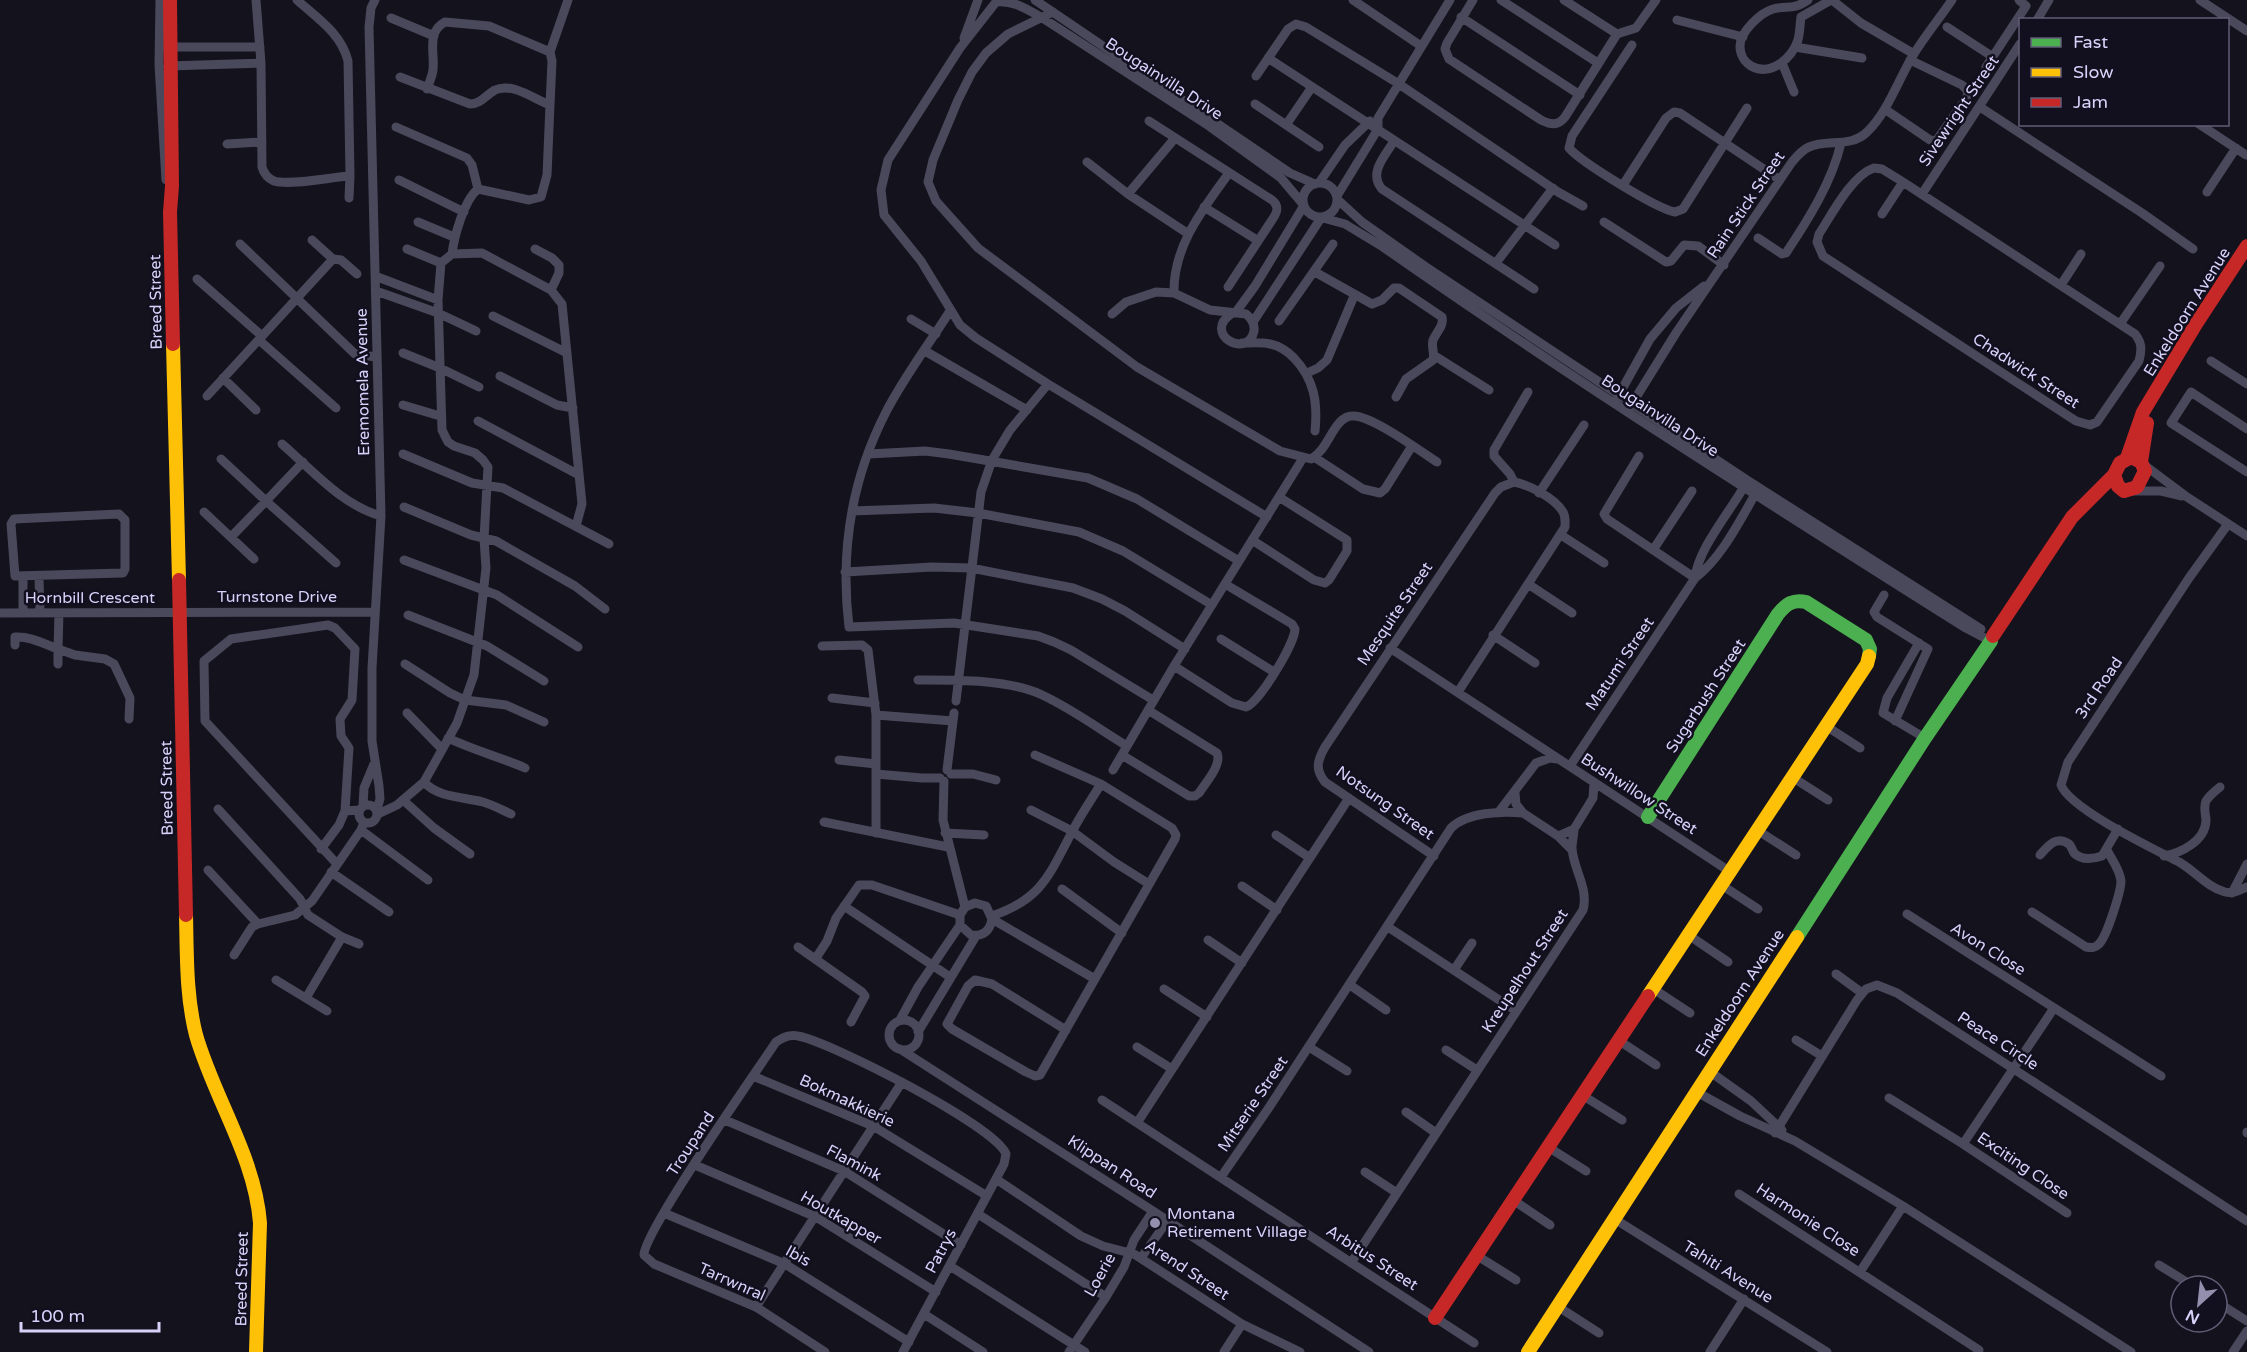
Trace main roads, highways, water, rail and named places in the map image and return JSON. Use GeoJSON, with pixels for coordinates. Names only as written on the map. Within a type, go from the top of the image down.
{"type":"FeatureCollection","features":[{"type":"Feature","properties":{"kind":"place","name":"Montana Retirement Village"},"geometry":{"type":"Point","coordinates":[1155,1223]}}]}
